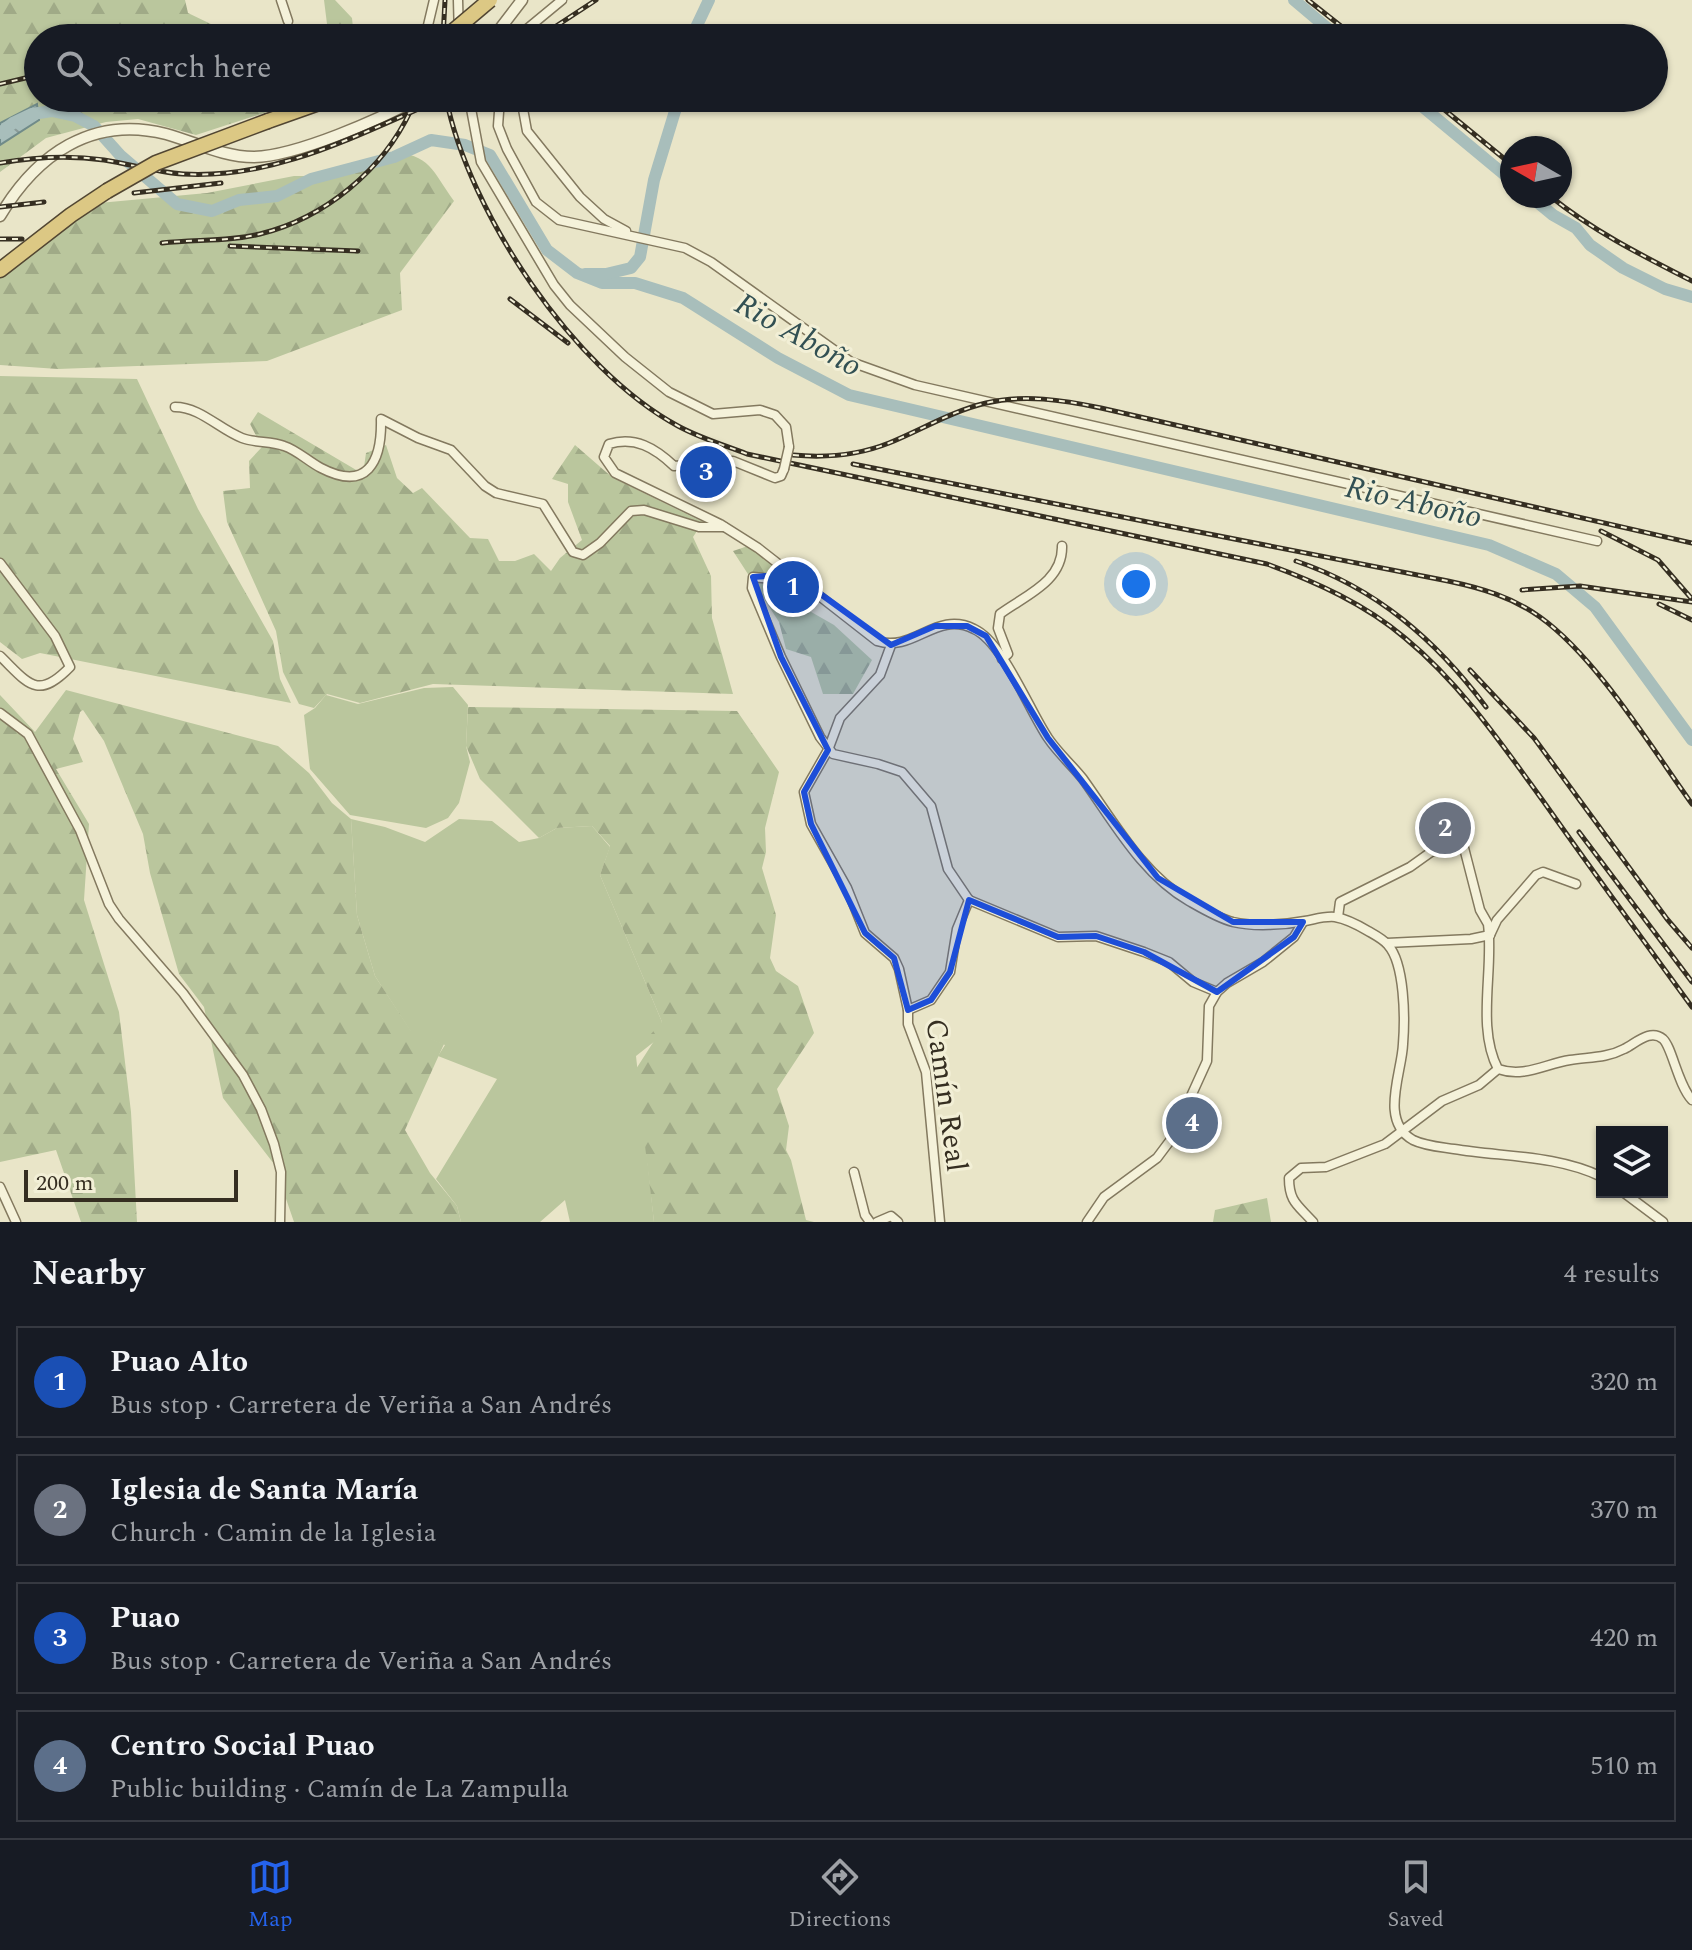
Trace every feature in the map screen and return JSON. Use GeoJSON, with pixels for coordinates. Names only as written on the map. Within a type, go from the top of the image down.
{"type":"FeatureCollection","features":[{"type":"Feature","properties":{"kind":"highway"},"geometry":{"type":"LineString","coordinates":[[462,24],[490,0]]}},
{"type":"Feature","properties":{"kind":"highway"},"geometry":{"type":"LineString","coordinates":[[0,270],[71,215],[156,163],[293,112]]}},
{"type":"Feature","properties":{"kind":"street"},"geometry":{"type":"LineString","coordinates":[[281,0],[288,21]]}},
{"type":"Feature","properties":{"kind":"street"},"geometry":{"type":"LineString","coordinates":[[428,24],[434,0]]}},
{"type":"Feature","properties":{"kind":"street"},"geometry":{"type":"LineString","coordinates":[[458,0],[459,24]]}},
{"type":"Feature","properties":{"kind":"street"},"geometry":{"type":"LineString","coordinates":[[504,24],[522,0]]}},
{"type":"Feature","properties":{"kind":"street"},"geometry":{"type":"LineString","coordinates":[[533,24],[562,0]]}},
{"type":"Feature","properties":{"kind":"street"},"geometry":{"type":"LineString","coordinates":[[0,216],[40,163],[67,144],[92,136],[149,130],[228,155],[277,155],[299,149],[382,112]]}},
{"type":"Feature","properties":{"kind":"street"},"geometry":{"type":"LineString","coordinates":[[472,112],[481,162],[554,285],[570,305],[669,392],[713,414],[760,410],[775,415],[786,427],[789,447],[781,476],[775,478],[733,461],[674,466],[659,451],[624,439],[609,444],[604,457],[615,473],[724,527],[793,574],[877,641],[891,645],[903,643],[935,626],[967,626],[986,636],[1048,738],[1081,777],[1126,841],[1158,878],[1186,900],[1233,922],[1303,922],[1338,917],[1387,943],[1397,959],[1403,1005],[1404,1046],[1395,1092],[1395,1111],[1404,1132],[1412,1140],[1428,1145],[1551,1161],[1596,1174]]}},
{"type":"Feature","properties":{"kind":"street"},"geometry":{"type":"LineString","coordinates":[[499,112],[498,126],[507,149],[536,202],[559,220],[667,243],[711,262],[851,362],[915,385],[1597,541]]}},
{"type":"Feature","properties":{"kind":"street"},"geometry":{"type":"LineString","coordinates":[[524,112],[527,131],[580,197],[604,219],[638,236]]}},
{"type":"Feature","properties":{"kind":"street"},"geometry":{"type":"LineString","coordinates":[[175,407],[187,407],[240,437],[259,443],[283,445],[324,469],[350,478],[365,474],[377,458],[381,419],[451,450],[485,486],[496,493],[543,504],[573,552],[583,555],[600,543],[631,511],[644,510],[699,527],[724,527]]}},
{"type":"Feature","properties":{"kind":"street"},"geometry":{"type":"LineString","coordinates":[[1002,659],[1008,654],[998,628],[1000,614],[1041,589],[1062,559],[1062,546]]}},
{"type":"Feature","properties":{"kind":"street"},"geometry":{"type":"LineString","coordinates":[[0,563],[55,636],[70,667],[54,684],[36,686],[27,683],[0,656]]}},
{"type":"Feature","properties":{"kind":"street"},"geometry":{"type":"LineString","coordinates":[[793,574],[782,580],[753,577],[752,588],[781,657],[828,750],[833,754],[902,772],[931,806],[948,869],[969,900],[1058,937],[1096,936],[1157,957],[1169,962],[1193,982],[1217,992]]}},
{"type":"Feature","properties":{"kind":"street"},"geometry":{"type":"LineString","coordinates":[[891,645],[880,675],[840,718],[828,750],[804,792],[811,824],[847,888],[865,933],[894,958],[902,978],[908,1010]]}},
{"type":"Feature","properties":{"kind":"street"},"geometry":{"type":"LineString","coordinates":[[0,713],[28,734],[80,830],[109,904],[119,919],[183,993],[243,1075],[261,1109],[274,1144],[281,1172],[280,1222]]}},
{"type":"Feature","properties":{"kind":"street"},"geometry":{"type":"LineString","coordinates":[[1338,917],[1340,902],[1410,867],[1431,852],[1462,840],[1480,910],[1490,935],[1489,1027],[1492,1058],[1498,1069],[1523,1073],[1566,1060],[1609,1056],[1646,1036],[1654,1035],[1666,1042],[1683,1086],[1692,1100]]}},
{"type":"Feature","properties":{"kind":"street"},"geometry":{"type":"LineString","coordinates":[[1490,935],[1497,920],[1536,875],[1543,872],[1576,884]]}},
{"type":"Feature","properties":{"kind":"street","name":"Camín Real"},"geometry":{"type":"LineString","coordinates":[[940,1222],[926,1072],[908,1024],[908,1010],[931,1000],[950,972],[957,929],[969,900]]}},
{"type":"Feature","properties":{"kind":"street"},"geometry":{"type":"LineString","coordinates":[[1087,1222],[1104,1197],[1157,1158],[1172,1138],[1207,1061],[1209,1006],[1217,992],[1294,937],[1303,922]]}},
{"type":"Feature","properties":{"kind":"street"},"geometry":{"type":"LineString","coordinates":[[1387,943],[1471,939],[1490,935]]}},
{"type":"Feature","properties":{"kind":"street"},"geometry":{"type":"LineString","coordinates":[[1313,1222],[1289,1192],[1289,1178],[1301,1168],[1326,1167],[1385,1144],[1404,1132],[1413,1120],[1442,1101],[1479,1085],[1498,1069]]}},
{"type":"Feature","properties":{"kind":"street"},"geometry":{"type":"LineString","coordinates":[[854,1172],[865,1215],[870,1222]]}},
{"type":"Feature","properties":{"kind":"street"},"geometry":{"type":"LineString","coordinates":[[0,1187],[16,1222]]}},
{"type":"Feature","properties":{"kind":"street"},"geometry":{"type":"LineString","coordinates":[[1631,1198],[1663,1222]]}},
{"type":"Feature","properties":{"kind":"street"},"geometry":{"type":"LineString","coordinates":[[877,1222],[891,1216],[898,1222]]}},
{"type":"Feature","properties":{"kind":"highlighted area"},"geometry":{"type":"Polygon","coordinates":[[[793,574],[891,645],[935,626],[967,626],[986,636],[1048,738],[1158,878],[1233,922],[1303,922],[1294,937],[1217,992],[1144,952],[1096,936],[1058,937],[969,900],[950,972],[931,1000],[908,1010],[894,958],[865,933],[811,824],[804,792],[828,750],[781,657],[753,577],[793,574]]]}},
{"type":"Feature","properties":{"kind":"green space"},"geometry":{"type":"Polygon","coordinates":[[[0,0],[185,0],[188,13],[211,24],[24,24],[24,112],[267,112],[196,135],[138,119],[106,122],[46,138],[0,172],[0,0]]]}},
{"type":"Feature","properties":{"kind":"green space"},"geometry":{"type":"Polygon","coordinates":[[[324,0],[335,0],[352,18],[353,24],[327,24],[324,0]]]}},
{"type":"Feature","properties":{"kind":"green space"},"geometry":{"type":"Polygon","coordinates":[[[390,152],[404,153],[422,160],[454,201],[400,273],[402,310],[267,361],[58,369],[0,365],[0,278],[99,203],[207,193],[294,176],[340,176],[390,152]]]}},
{"type":"Feature","properties":{"kind":"green space"},"geometry":{"type":"Polygon","coordinates":[[[0,376],[137,379],[198,509],[273,641],[280,679],[291,703],[40,653],[22,659],[0,642],[0,376]]]}},
{"type":"Feature","properties":{"kind":"green space"},"geometry":{"type":"Polygon","coordinates":[[[258,412],[363,474],[366,453],[386,445],[397,478],[413,493],[422,488],[470,538],[488,539],[499,561],[515,561],[534,554],[551,571],[560,558],[582,540],[568,502],[568,484],[552,479],[575,445],[613,478],[703,522],[693,537],[711,576],[712,618],[733,694],[433,684],[360,703],[327,694],[314,708],[299,704],[283,672],[276,631],[227,522],[223,491],[250,488],[249,461],[262,447],[250,424],[258,412]]]}},
{"type":"Feature","properties":{"kind":"green space"},"geometry":{"type":"Polygon","coordinates":[[[748,546],[800,585],[808,597],[806,609],[834,625],[872,660],[853,694],[823,694],[811,657],[786,649],[779,622],[733,551],[748,546]]]}},
{"type":"Feature","properties":{"kind":"green space"},"geometry":{"type":"Polygon","coordinates":[[[453,687],[468,705],[466,746],[470,762],[459,803],[448,818],[426,828],[350,815],[310,769],[304,715],[326,695],[358,704],[424,688],[453,687]]]}},
{"type":"Feature","properties":{"kind":"green space"},"geometry":{"type":"Polygon","coordinates":[[[66,690],[278,746],[309,773],[332,803],[351,819],[357,915],[375,976],[411,1031],[444,1044],[405,1130],[430,1173],[457,1206],[461,1222],[294,1222],[274,1164],[223,1098],[204,1007],[179,974],[150,873],[143,834],[104,741],[83,710],[73,739],[83,762],[56,769],[89,824],[84,900],[119,1012],[131,1112],[137,1222],[81,1222],[56,1150],[0,1162],[0,695],[35,732],[66,690]]]}},
{"type":"Feature","properties":{"kind":"green space"},"geometry":{"type":"Polygon","coordinates":[[[468,707],[737,711],[779,772],[765,828],[766,852],[762,868],[776,915],[770,958],[776,971],[798,986],[814,1033],[777,1089],[789,1126],[786,1150],[806,1220],[814,1222],[654,1222],[636,1069],[654,1041],[650,1035],[662,1022],[600,875],[610,846],[592,826],[557,828],[539,838],[480,779],[466,746],[468,707]]]}},
{"type":"Feature","properties":{"kind":"green space"},"geometry":{"type":"Polygon","coordinates":[[[351,819],[385,827],[425,842],[459,819],[492,821],[519,842],[539,838],[557,828],[592,826],[610,847],[600,875],[662,1022],[655,1041],[636,1056],[654,1222],[570,1222],[565,1200],[540,1222],[461,1222],[457,1206],[436,1179],[497,1079],[438,1056],[445,1045],[411,1032],[375,976],[357,915],[351,819]]]}},
{"type":"Feature","properties":{"kind":"green space"},"geometry":{"type":"Polygon","coordinates":[[[1267,1198],[1271,1222],[1213,1222],[1215,1210],[1267,1198]]]}},
{"type":"Feature","properties":{"kind":"water"},"geometry":{"type":"Polygon","coordinates":[[[24,111],[38,112],[39,120],[0,145],[0,123],[24,111]]]}},
{"type":"Feature","properties":{"kind":"waterway"},"geometry":{"type":"LineString","coordinates":[[698,24],[709,0]]}},
{"type":"Feature","properties":{"kind":"waterway"},"geometry":{"type":"LineString","coordinates":[[1294,0],[1322,24]]}},
{"type":"Feature","properties":{"kind":"waterway","name":"Rio Aboño"},"geometry":{"type":"LineString","coordinates":[[0,133],[32,114],[45,112]]}},
{"type":"Feature","properties":{"kind":"waterway","name":"Rio Aboño"},"geometry":{"type":"LineString","coordinates":[[57,112],[75,116],[94,126],[120,155],[177,204],[212,211],[239,200],[277,196],[311,179],[394,157],[431,140],[465,145],[490,155],[547,250],[577,273],[602,283],[635,283],[683,298],[778,358],[849,395],[1489,545],[1556,574],[1595,607],[1692,740]]}},
{"type":"Feature","properties":{"kind":"waterway"},"geometry":{"type":"LineString","coordinates":[[585,274],[606,274],[631,268],[640,257],[654,180],[675,112]]}},
{"type":"Feature","properties":{"kind":"waterway"},"geometry":{"type":"LineString","coordinates":[[1429,112],[1500,171]]}},
{"type":"Feature","properties":{"kind":"waterway"},"geometry":{"type":"LineString","coordinates":[[1545,208],[1576,228],[1590,245],[1623,268],[1665,289],[1692,297]]}},
{"type":"Feature","properties":{"kind":"railway"},"geometry":{"type":"LineString","coordinates":[[444,24],[445,0]]}},
{"type":"Feature","properties":{"kind":"railway"},"geometry":{"type":"LineString","coordinates":[[559,24],[596,0]]}},
{"type":"Feature","properties":{"kind":"railway"},"geometry":{"type":"LineString","coordinates":[[1308,0],[1338,24]]}},
{"type":"Feature","properties":{"kind":"railway"},"geometry":{"type":"LineString","coordinates":[[0,84],[24,78]]}},
{"type":"Feature","properties":{"kind":"railway"},"geometry":{"type":"LineString","coordinates":[[162,243],[248,237],[284,227],[307,216],[329,204],[368,171],[385,152],[410,112]]}},
{"type":"Feature","properties":{"kind":"railway"},"geometry":{"type":"LineString","coordinates":[[0,163],[39,158],[78,158],[163,172],[215,174],[276,164],[306,155],[412,112]]}},
{"type":"Feature","properties":{"kind":"railway"},"geometry":{"type":"LineString","coordinates":[[450,112],[458,143],[477,190],[502,238],[532,284],[565,328],[601,367],[639,401],[678,426],[747,454],[1267,564],[1322,586],[1390,626],[1426,656],[1481,717],[1692,1007]]}},
{"type":"Feature","properties":{"kind":"railway"},"geometry":{"type":"LineString","coordinates":[[1447,112],[1500,155]]}},
{"type":"Feature","properties":{"kind":"railway"},"geometry":{"type":"LineString","coordinates":[[134,193],[221,183]]}},
{"type":"Feature","properties":{"kind":"railway"},"geometry":{"type":"LineString","coordinates":[[0,207],[44,202]]}},
{"type":"Feature","properties":{"kind":"railway"},"geometry":{"type":"LineString","coordinates":[[1565,208],[1601,232],[1692,281]]}},
{"type":"Feature","properties":{"kind":"railway"},"geometry":{"type":"LineString","coordinates":[[0,239],[22,239]]}},
{"type":"Feature","properties":{"kind":"railway"},"geometry":{"type":"LineString","coordinates":[[230,246],[358,251]]}},
{"type":"Feature","properties":{"kind":"railway"},"geometry":{"type":"LineString","coordinates":[[510,299],[568,343]]}},
{"type":"Feature","properties":{"kind":"railway"},"geometry":{"type":"LineString","coordinates":[[793,455],[830,456],[866,450],[961,411],[1000,400],[1058,401],[1101,408],[1692,543]]}},
{"type":"Feature","properties":{"kind":"railway"},"geometry":{"type":"LineString","coordinates":[[853,464],[1448,581],[1507,599],[1540,617],[1582,655],[1622,704],[1692,804]]}},
{"type":"Feature","properties":{"kind":"railway"},"geometry":{"type":"LineString","coordinates":[[1601,531],[1658,560],[1692,599]]}},
{"type":"Feature","properties":{"kind":"railway"},"geometry":{"type":"LineString","coordinates":[[1296,561],[1352,586],[1402,619],[1425,638],[1486,707]]}},
{"type":"Feature","properties":{"kind":"railway"},"geometry":{"type":"LineString","coordinates":[[1522,590],[1580,586],[1692,602]]}},
{"type":"Feature","properties":{"kind":"railway"},"geometry":{"type":"LineString","coordinates":[[1659,604],[1692,620]]}},
{"type":"Feature","properties":{"kind":"railway"},"geometry":{"type":"LineString","coordinates":[[1470,670],[1534,738],[1667,919],[1692,948]]}},
{"type":"Feature","properties":{"kind":"railway"},"geometry":{"type":"LineString","coordinates":[[1579,832],[1692,982]]}},
{"type":"Feature","properties":{"kind":"place","name":"Puao"},"geometry":{"type":"Point","coordinates":[706,472]}},
{"type":"Feature","properties":{"kind":"place","name":"Puao Alto"},"geometry":{"type":"Point","coordinates":[793,587]}},
{"type":"Feature","properties":{"kind":"place","name":"Iglesia de Santa María"},"geometry":{"type":"Point","coordinates":[1445,828]}},
{"type":"Feature","properties":{"kind":"place","name":"Centro Social Puao"},"geometry":{"type":"Point","coordinates":[1192,1123]}}]}
